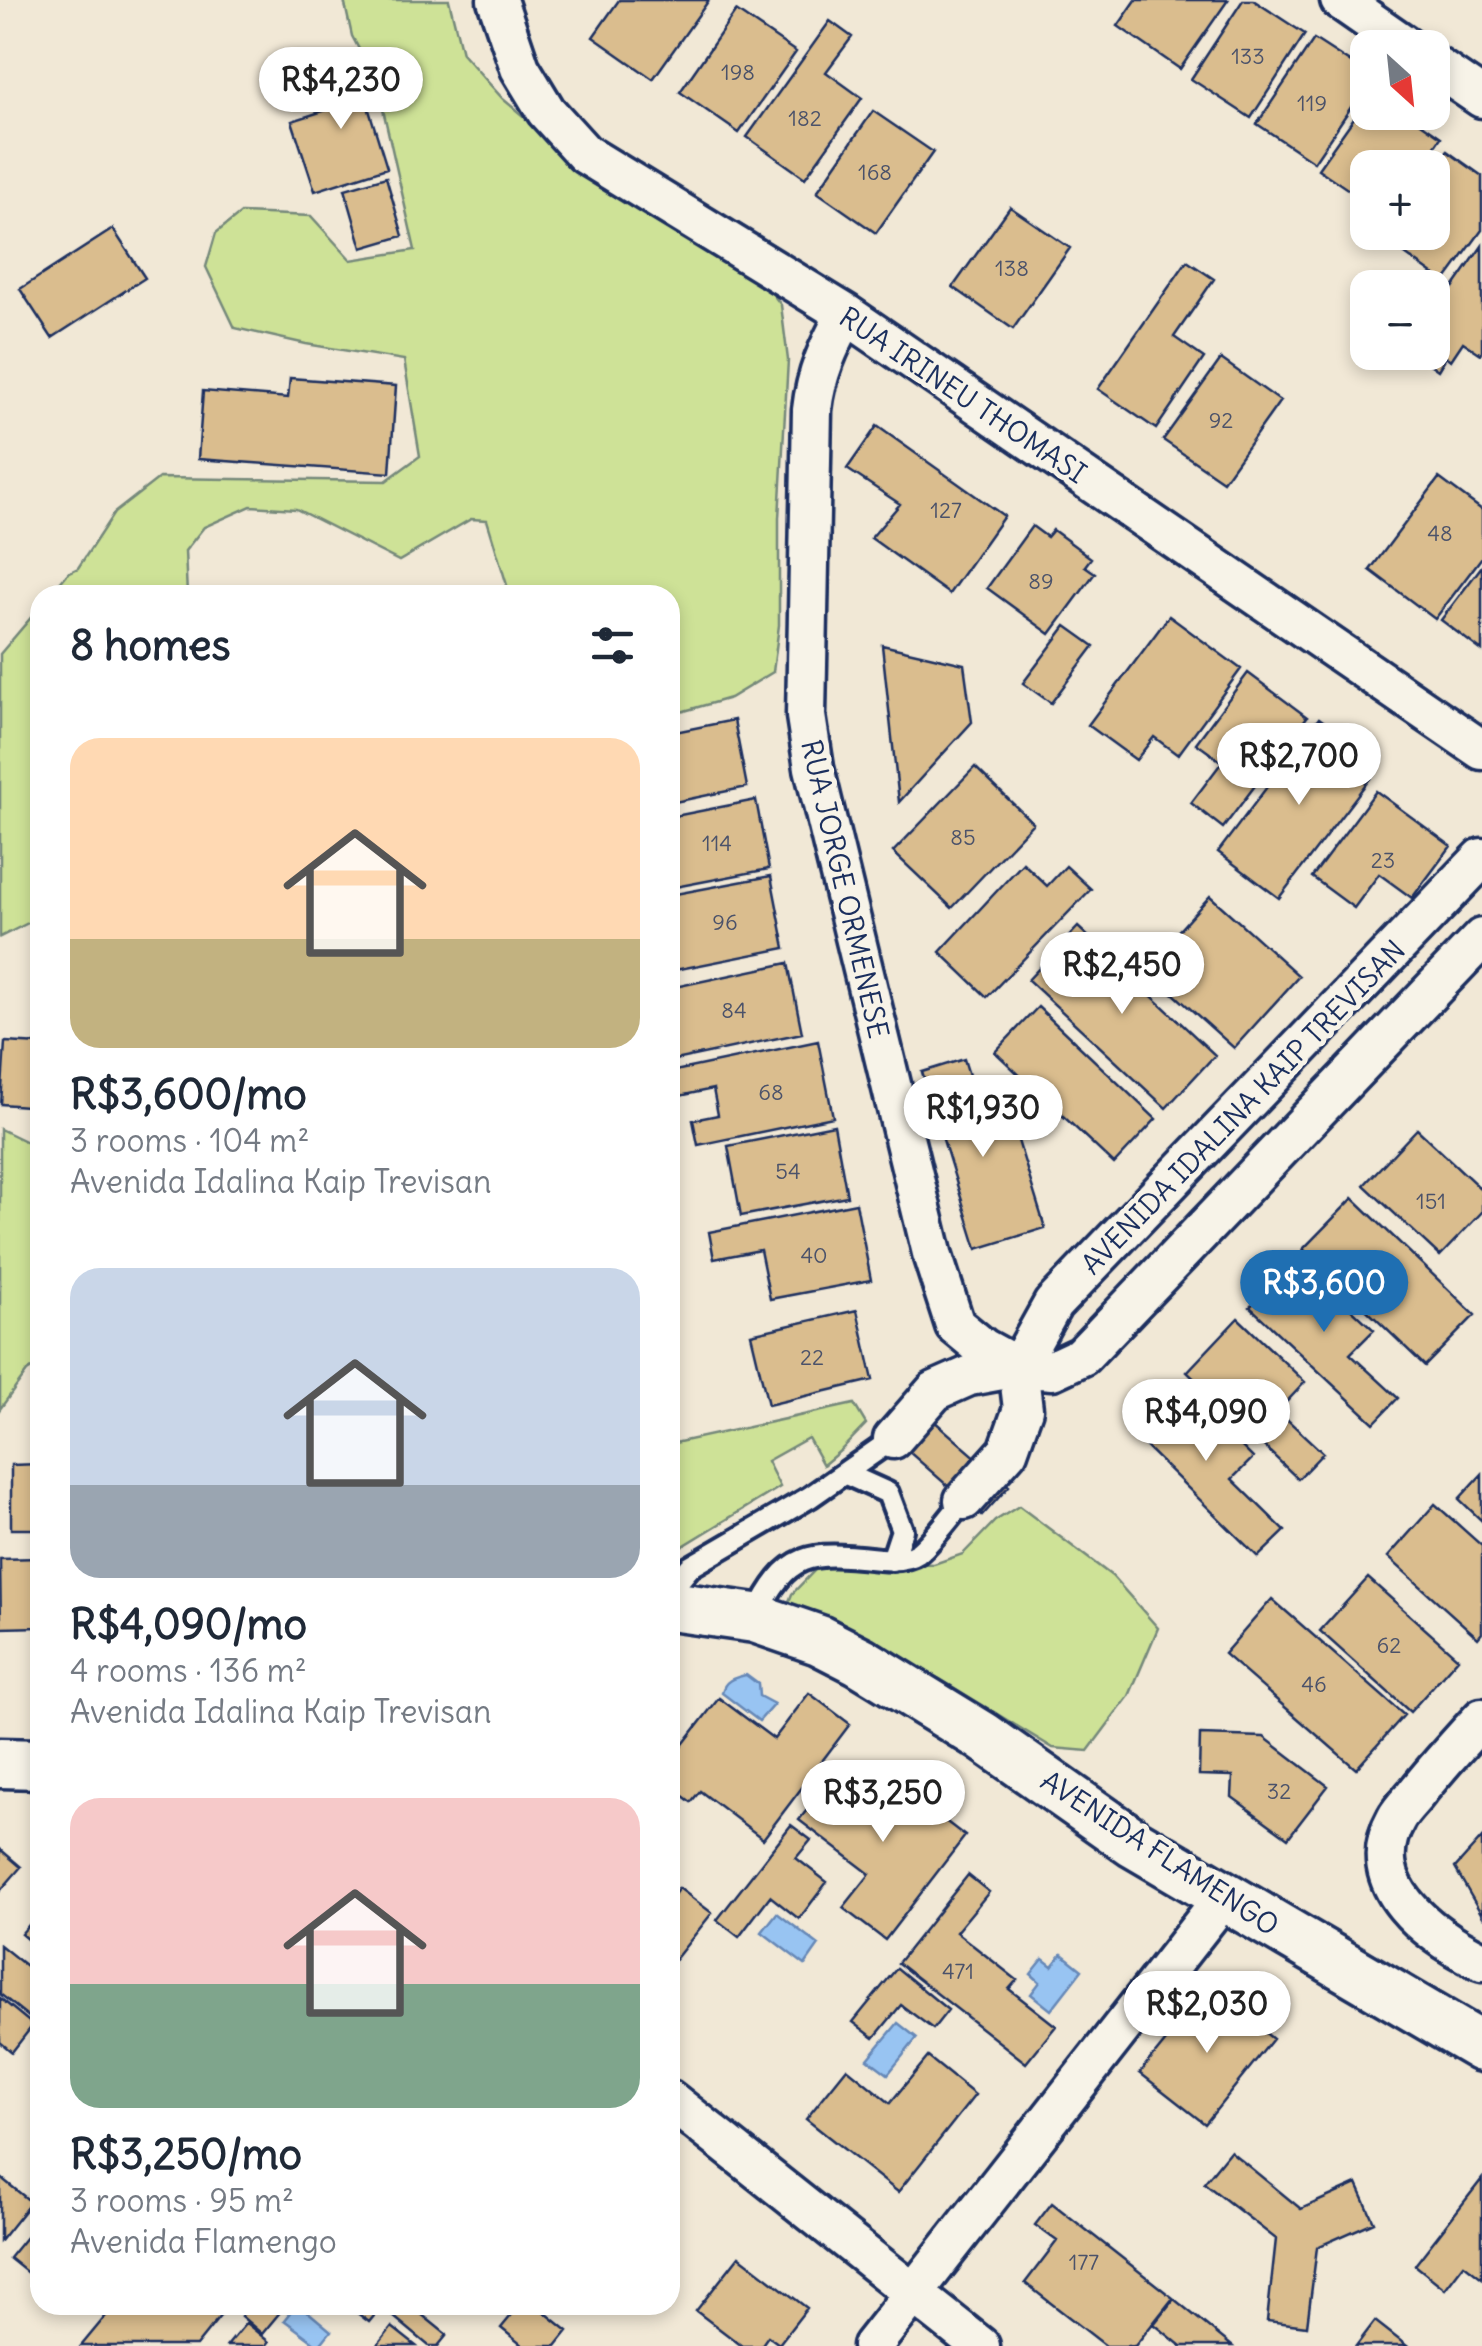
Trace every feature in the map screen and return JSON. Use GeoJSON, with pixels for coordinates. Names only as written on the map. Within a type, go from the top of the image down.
{"type":"FeatureCollection","features":[{"type":"Feature","properties":{"kind":"street"},"geometry":{"type":"LineString","coordinates":[[1340,0],[1383,30]]}},
{"type":"Feature","properties":{"kind":"street","name":"RUA IRINEU THOMASI"},"geometry":{"type":"LineString","coordinates":[[503,4],[520,68],[546,111],[585,154],[846,314],[1482,750]]}},
{"type":"Feature","properties":{"kind":"street"},"geometry":{"type":"LineString","coordinates":[[1450,76],[1482,98]]}},
{"type":"Feature","properties":{"kind":"street","name":"RUA JORGE ORMENESE"},"geometry":{"type":"LineString","coordinates":[[846,314],[815,384],[812,410],[806,716],[814,768],[932,1257],[956,1324],[983,1348],[1018,1367]]}},
{"type":"Feature","properties":{"kind":"street","name":"AVENIDA IDALINA KAIP TREVISAN"},"geometry":{"type":"LineString","coordinates":[[1018,1367],[1053,1304],[1482,858]]}},
{"type":"Feature","properties":{"kind":"street","name":"AVENIDA IDALINA KAIP TREVISAN"},"geometry":{"type":"LineString","coordinates":[[893,1439],[935,1391],[969,1376],[1018,1367],[1052,1370],[1082,1356],[1482,938]]}},
{"type":"Feature","properties":{"kind":"street"},"geometry":{"type":"LineString","coordinates":[[964,1500],[1008,1450],[1023,1409],[1018,1367]]}},
{"type":"Feature","properties":{"kind":"street","name":"AVENIDA FLAMENGO"},"geometry":{"type":"LineString","coordinates":[[680,1607],[755,1618],[819,1640],[901,1684],[1134,1843],[1482,2047]]}},
{"type":"Feature","properties":{"kind":"street"},"geometry":{"type":"LineString","coordinates":[[1482,1718],[1395,1820],[1385,1853],[1389,1883],[1412,1914],[1482,1961]]}},
{"type":"Feature","properties":{"kind":"street"},"geometry":{"type":"LineString","coordinates":[[0,1763],[30,1764]]}},
{"type":"Feature","properties":{"kind":"street"},"geometry":{"type":"LineString","coordinates":[[872,2346],[1223,1898]]}},
{"type":"Feature","properties":{"kind":"street"},"geometry":{"type":"LineString","coordinates":[[680,2108],[980,2346]]}},
{"type":"Feature","properties":{"kind":"lane"},"geometry":{"type":"LineString","coordinates":[[680,1578],[690,1566],[846,1474],[893,1439]]}},
{"type":"Feature","properties":{"kind":"lane"},"geometry":{"type":"LineString","coordinates":[[846,1474],[888,1493],[902,1530],[892,1560]]}},
{"type":"Feature","properties":{"kind":"lane"},"geometry":{"type":"LineString","coordinates":[[755,1618],[769,1589],[786,1569],[805,1558],[834,1554],[892,1560],[916,1554],[964,1500]]}},
{"type":"Feature","properties":{"kind":"green space"},"geometry":{"type":"Polygon","coordinates":[[[344,0],[449,0],[462,53],[503,99],[591,173],[755,271],[781,305],[788,360],[779,518],[779,625],[773,672],[730,698],[680,712],[680,585],[507,585],[487,520],[471,519],[399,561],[296,509],[251,506],[204,527],[185,551],[187,585],[58,585],[78,568],[114,513],[159,478],[386,481],[420,456],[404,360],[235,328],[206,267],[216,233],[241,213],[311,216],[351,260],[415,250],[377,83],[352,36],[344,0]]]}},
{"type":"Feature","properties":{"kind":"green space"},"geometry":{"type":"Polygon","coordinates":[[[30,619],[30,922],[0,937],[0,654],[30,619]]]}},
{"type":"Feature","properties":{"kind":"green space"},"geometry":{"type":"Polygon","coordinates":[[[0,1129],[30,1144],[30,1370],[0,1409],[0,1129]]]}},
{"type":"Feature","properties":{"kind":"green space"},"geometry":{"type":"Polygon","coordinates":[[[854,1404],[866,1424],[823,1465],[808,1438],[767,1461],[780,1487],[680,1548],[680,1442],[854,1404]]]}},
{"type":"Feature","properties":{"kind":"green space"},"geometry":{"type":"Polygon","coordinates":[[[1019,1506],[1112,1576],[1158,1628],[1129,1696],[1088,1751],[1053,1748],[940,1679],[786,1609],[792,1594],[818,1567],[846,1561],[934,1564],[963,1554],[995,1521],[1019,1506]]]}},
{"type":"Feature","properties":{"kind":"water"},"geometry":{"type":"Polygon","coordinates":[[[746,1675],[758,1684],[759,1696],[774,1704],[759,1721],[722,1693],[727,1682],[746,1675]]]}},
{"type":"Feature","properties":{"kind":"water"},"geometry":{"type":"Polygon","coordinates":[[[777,1913],[819,1945],[805,1965],[762,1932],[777,1913]]]}},
{"type":"Feature","properties":{"kind":"water"},"geometry":{"type":"Polygon","coordinates":[[[1062,1954],[1082,1970],[1051,2010],[1031,1994],[1040,1982],[1031,1974],[1043,1959],[1052,1966],[1062,1954]]]}},
{"type":"Feature","properties":{"kind":"water"},"geometry":{"type":"Polygon","coordinates":[[[898,2023],[917,2038],[888,2074],[868,2059],[898,2023]]]}},
{"type":"Feature","properties":{"kind":"water"},"geometry":{"type":"Polygon","coordinates":[[[288,2315],[312,2315],[331,2331],[319,2346],[284,2320],[288,2315]]]}},
{"type":"Feature","properties":{"kind":"building"},"geometry":{"type":"Polygon","coordinates":[[[619,0],[709,0],[653,79],[593,37],[619,0]]]}},
{"type":"Feature","properties":{"kind":"building"},"geometry":{"type":"Polygon","coordinates":[[[1136,0],[1228,0],[1180,69],[1118,26],[1136,0]]]}},
{"type":"Feature","properties":{"kind":"building"},"geometry":{"type":"Polygon","coordinates":[[[1243,0],[1253,0],[1305,34],[1251,118],[1191,79],[1243,0]]]}},
{"type":"Feature","properties":{"kind":"building"},"geometry":{"type":"Polygon","coordinates":[[[736,11],[796,52],[739,133],[680,92],[736,11]]]}},
{"type":"Feature","properties":{"kind":"building"},"geometry":{"type":"Polygon","coordinates":[[[830,21],[852,37],[826,72],[862,98],[805,178],[747,137],[830,21]]]}},
{"type":"Feature","properties":{"kind":"building"},"geometry":{"type":"Polygon","coordinates":[[[1314,39],[1350,62],[1350,109],[1314,162],[1257,124],[1314,39]]]}},
{"type":"Feature","properties":{"kind":"building"},"geometry":{"type":"Polygon","coordinates":[[[352,55],[387,168],[315,191],[292,121],[336,107],[322,64],[352,55]]]}},
{"type":"Feature","properties":{"kind":"building"},"geometry":{"type":"Polygon","coordinates":[[[873,111],[933,152],[876,233],[817,192],[873,111]]]}},
{"type":"Feature","properties":{"kind":"building"},"geometry":{"type":"Polygon","coordinates":[[[1350,124],[1350,130],[1431,130],[1441,137],[1432,150],[1350,150],[1350,191],[1318,169],[1350,124]]]}},
{"type":"Feature","properties":{"kind":"building"},"geometry":{"type":"Polygon","coordinates":[[[1450,153],[1482,176],[1482,230],[1450,274],[1450,270],[1427,270],[1399,250],[1450,250],[1450,153]]]}},
{"type":"Feature","properties":{"kind":"building"},"geometry":{"type":"Polygon","coordinates":[[[386,177],[403,236],[362,248],[345,189],[386,177]]]}},
{"type":"Feature","properties":{"kind":"building"},"geometry":{"type":"Polygon","coordinates":[[[1010,207],[1070,248],[1013,329],[953,287],[1010,207]]]}},
{"type":"Feature","properties":{"kind":"building"},"geometry":{"type":"Polygon","coordinates":[[[113,229],[145,278],[52,338],[20,289],[113,229]]]}},
{"type":"Feature","properties":{"kind":"building"},"geometry":{"type":"Polygon","coordinates":[[[1482,246],[1481,354],[1463,342],[1450,359],[1450,292],[1482,246]]]}},
{"type":"Feature","properties":{"kind":"building"},"geometry":{"type":"Polygon","coordinates":[[[1187,261],[1214,279],[1174,337],[1204,358],[1156,429],[1098,389],[1187,261]]]}},
{"type":"Feature","properties":{"kind":"building"},"geometry":{"type":"Polygon","coordinates":[[[1221,359],[1280,401],[1223,481],[1163,440],[1221,359]]]}},
{"type":"Feature","properties":{"kind":"building"},"geometry":{"type":"Polygon","coordinates":[[[290,378],[396,386],[390,473],[198,459],[203,391],[288,398],[290,378]]]}},
{"type":"Feature","properties":{"kind":"building"},"geometry":{"type":"Polygon","coordinates":[[[877,426],[1004,516],[949,594],[871,538],[900,504],[847,469],[877,426]]]}},
{"type":"Feature","properties":{"kind":"building"},"geometry":{"type":"Polygon","coordinates":[[[1439,478],[1482,510],[1482,557],[1435,619],[1370,570],[1439,478]]]}},
{"type":"Feature","properties":{"kind":"building"},"geometry":{"type":"Polygon","coordinates":[[[1032,526],[1047,537],[1053,530],[1091,558],[1085,566],[1095,573],[1050,634],[987,588],[1032,526]]]}},
{"type":"Feature","properties":{"kind":"building"},"geometry":{"type":"Polygon","coordinates":[[[1482,566],[1482,651],[1441,620],[1482,566]]]}},
{"type":"Feature","properties":{"kind":"building"},"geometry":{"type":"Polygon","coordinates":[[[1169,616],[1241,669],[1178,755],[1154,737],[1136,760],[1088,725],[1169,616]]]}},
{"type":"Feature","properties":{"kind":"building"},"geometry":{"type":"Polygon","coordinates":[[[1066,626],[1094,646],[1051,703],[1023,683],[1066,626]]]}},
{"type":"Feature","properties":{"kind":"building"},"geometry":{"type":"Polygon","coordinates":[[[882,645],[964,664],[972,722],[899,802],[882,645]]]}},
{"type":"Feature","properties":{"kind":"building"},"geometry":{"type":"Polygon","coordinates":[[[1248,673],[1307,717],[1223,828],[1191,803],[1222,762],[1196,743],[1248,673]]]}},
{"type":"Feature","properties":{"kind":"building"},"geometry":{"type":"Polygon","coordinates":[[[1319,718],[1381,764],[1279,898],[1218,852],[1319,718]]]}},
{"type":"Feature","properties":{"kind":"building"},"geometry":{"type":"Polygon","coordinates":[[[734,720],[747,787],[680,801],[680,731],[734,720]]]}},
{"type":"Feature","properties":{"kind":"building"},"geometry":{"type":"Polygon","coordinates":[[[975,767],[1033,823],[952,908],[893,852],[975,767]]]}},
{"type":"Feature","properties":{"kind":"building"},"geometry":{"type":"Polygon","coordinates":[[[1376,791],[1451,846],[1412,898],[1379,874],[1354,908],[1312,877],[1376,791]]]}},
{"type":"Feature","properties":{"kind":"building"},"geometry":{"type":"Polygon","coordinates":[[[756,800],[769,869],[680,886],[680,815],[756,800]]]}},
{"type":"Feature","properties":{"kind":"building"},"geometry":{"type":"Polygon","coordinates":[[[1023,863],[1047,886],[1066,866],[1091,889],[987,997],[940,952],[1023,863]]]}},
{"type":"Feature","properties":{"kind":"building"},"geometry":{"type":"Polygon","coordinates":[[[771,876],[785,948],[680,969],[680,893],[771,876]]]}},
{"type":"Feature","properties":{"kind":"building"},"geometry":{"type":"Polygon","coordinates":[[[1210,896],[1299,976],[1234,1048],[1145,968],[1210,896]]]}},
{"type":"Feature","properties":{"kind":"building"},"geometry":{"type":"Polygon","coordinates":[[[1078,927],[1215,1055],[1166,1108],[1028,980],[1078,927]]]}},
{"type":"Feature","properties":{"kind":"building"},"geometry":{"type":"Polygon","coordinates":[[[788,963],[802,1033],[680,1059],[680,986],[788,963]]]}},
{"type":"Feature","properties":{"kind":"building"},"geometry":{"type":"Polygon","coordinates":[[[1038,1007],[1156,1119],[1114,1164],[995,1052],[1038,1007]]]}},
{"type":"Feature","properties":{"kind":"building"},"geometry":{"type":"Polygon","coordinates":[[[818,1041],[833,1117],[698,1145],[693,1120],[718,1115],[713,1089],[680,1096],[680,1070],[818,1041]]]}},
{"type":"Feature","properties":{"kind":"building"},"geometry":{"type":"Polygon","coordinates":[[[5,1042],[30,1043],[30,1106],[1,1104],[5,1042]]]}},
{"type":"Feature","properties":{"kind":"building"},"geometry":{"type":"Polygon","coordinates":[[[964,1059],[985,1127],[1011,1118],[1045,1228],[977,1249],[922,1072],[964,1059]]]}},
{"type":"Feature","properties":{"kind":"building"},"geometry":{"type":"Polygon","coordinates":[[[834,1125],[847,1196],[741,1216],[728,1146],[834,1125]]]}},
{"type":"Feature","properties":{"kind":"building"},"geometry":{"type":"Polygon","coordinates":[[[1417,1129],[1482,1190],[1482,1212],[1440,1256],[1364,1185],[1417,1129]]]}},
{"type":"Feature","properties":{"kind":"building"},"geometry":{"type":"Polygon","coordinates":[[[1353,1198],[1475,1315],[1425,1366],[1303,1249],[1353,1198]]]}},
{"type":"Feature","properties":{"kind":"building"},"geometry":{"type":"Polygon","coordinates":[[[856,1203],[871,1280],[770,1299],[760,1250],[714,1259],[709,1232],[856,1203]]]}},
{"type":"Feature","properties":{"kind":"building"},"geometry":{"type":"Polygon","coordinates":[[[1297,1258],[1374,1330],[1350,1354],[1398,1398],[1374,1423],[1250,1307],[1297,1258]]]}},
{"type":"Feature","properties":{"kind":"building"},"geometry":{"type":"Polygon","coordinates":[[[857,1310],[873,1380],[768,1405],[751,1334],[857,1310]]]}},
{"type":"Feature","properties":{"kind":"building"},"geometry":{"type":"Polygon","coordinates":[[[1238,1318],[1305,1382],[1278,1411],[1323,1453],[1298,1479],[1187,1372],[1238,1318]]]}},
{"type":"Feature","properties":{"kind":"building"},"geometry":{"type":"Polygon","coordinates":[[[1177,1382],[1253,1458],[1232,1479],[1285,1531],[1258,1557],[1129,1430],[1177,1382]]]}},
{"type":"Feature","properties":{"kind":"building"},"geometry":{"type":"Polygon","coordinates":[[[910,1400],[1009,1486],[982,1516],[884,1430],[910,1400]]]}},
{"type":"Feature","properties":{"kind":"building"},"geometry":{"type":"Polygon","coordinates":[[[30,1464],[30,1529],[11,1529],[11,1465],[30,1464]]]}},
{"type":"Feature","properties":{"kind":"building"},"geometry":{"type":"Polygon","coordinates":[[[1482,1474],[1482,1521],[1459,1499],[1482,1474]]]}},
{"type":"Feature","properties":{"kind":"building"},"geometry":{"type":"Polygon","coordinates":[[[1435,1504],[1482,1546],[1482,1633],[1478,1638],[1388,1557],[1435,1504]]]}},
{"type":"Feature","properties":{"kind":"building"},"geometry":{"type":"Polygon","coordinates":[[[30,1558],[30,1627],[1,1628],[0,1559],[30,1558]]]}},
{"type":"Feature","properties":{"kind":"building"},"geometry":{"type":"Polygon","coordinates":[[[1368,1578],[1458,1658],[1410,1712],[1320,1631],[1368,1578]]]}},
{"type":"Feature","properties":{"kind":"building"},"geometry":{"type":"Polygon","coordinates":[[[1272,1599],[1404,1715],[1356,1769],[1224,1654],[1272,1599]]]}},
{"type":"Feature","properties":{"kind":"building"},"geometry":{"type":"Polygon","coordinates":[[[809,1693],[850,1724],[763,1839],[700,1791],[691,1802],[680,1794],[680,1748],[719,1698],[774,1739],[809,1693]]]}},
{"type":"Feature","properties":{"kind":"building"},"geometry":{"type":"Polygon","coordinates":[[[1200,1735],[1264,1737],[1328,1786],[1288,1838],[1232,1797],[1233,1776],[1199,1775],[1200,1735]]]}},
{"type":"Feature","properties":{"kind":"building"},"geometry":{"type":"Polygon","coordinates":[[[879,1770],[965,1836],[885,1940],[843,1908],[870,1874],[799,1820],[836,1773],[861,1792],[879,1770]]]}},
{"type":"Feature","properties":{"kind":"building"},"geometry":{"type":"Polygon","coordinates":[[[791,1825],[811,1840],[796,1858],[827,1882],[799,1919],[770,1896],[739,1937],[717,1920],[791,1825]]]}},
{"type":"Feature","properties":{"kind":"building"},"geometry":{"type":"Polygon","coordinates":[[[1482,1838],[1482,1915],[1455,1868],[1482,1838]]]}},
{"type":"Feature","properties":{"kind":"building"},"geometry":{"type":"Polygon","coordinates":[[[0,1849],[21,1867],[0,1891],[0,1849]]]}},
{"type":"Feature","properties":{"kind":"building"},"geometry":{"type":"Polygon","coordinates":[[[968,1875],[989,1892],[956,1932],[1017,1980],[1009,1989],[1056,2026],[1026,2063],[898,1963],[968,1875]]]}},
{"type":"Feature","properties":{"kind":"building"},"geometry":{"type":"Polygon","coordinates":[[[680,1889],[712,1913],[680,1953],[680,1889]]]}},
{"type":"Feature","properties":{"kind":"building"},"geometry":{"type":"Polygon","coordinates":[[[30,1924],[30,1942],[21,1934],[30,1924]]]}},
{"type":"Feature","properties":{"kind":"building"},"geometry":{"type":"Polygon","coordinates":[[[0,1945],[30,1969],[30,2018],[0,1994],[0,1945]]]}},
{"type":"Feature","properties":{"kind":"building"},"geometry":{"type":"Polygon","coordinates":[[[897,1968],[948,2010],[933,2029],[901,2005],[874,2038],[853,2022],[897,1968]]]}},
{"type":"Feature","properties":{"kind":"building"},"geometry":{"type":"Polygon","coordinates":[[[1209,1988],[1273,2039],[1205,2124],[1140,2073],[1209,1988]]]}},
{"type":"Feature","properties":{"kind":"building"},"geometry":{"type":"Polygon","coordinates":[[[0,1998],[30,2023],[30,2029],[12,2052],[0,2042],[0,1998]]]}},
{"type":"Feature","properties":{"kind":"building"},"geometry":{"type":"Polygon","coordinates":[[[928,2057],[975,2095],[898,2192],[806,2119],[847,2068],[890,2103],[928,2057]]]}},
{"type":"Feature","properties":{"kind":"building"},"geometry":{"type":"Polygon","coordinates":[[[1230,2151],[1301,2209],[1357,2184],[1374,2222],[1317,2247],[1307,2326],[1267,2321],[1276,2239],[1204,2183],[1230,2151]]]}},
{"type":"Feature","properties":{"kind":"building"},"geometry":{"type":"Polygon","coordinates":[[[0,2177],[30,2203],[0,2241],[0,2177]]]}},
{"type":"Feature","properties":{"kind":"building"},"geometry":{"type":"Polygon","coordinates":[[[1482,2179],[1482,2278],[1464,2264],[1445,2289],[1415,2265],[1482,2179]]]}},
{"type":"Feature","properties":{"kind":"building"},"geometry":{"type":"Polygon","coordinates":[[[1052,2203],[1173,2298],[1135,2346],[1106,2346],[1025,2283],[1057,2241],[1035,2225],[1052,2203]]]}},
{"type":"Feature","properties":{"kind":"building"},"geometry":{"type":"Polygon","coordinates":[[[30,2232],[30,2275],[9,2258],[30,2232]]]}},
{"type":"Feature","properties":{"kind":"building"},"geometry":{"type":"Polygon","coordinates":[[[739,2256],[807,2308],[779,2344],[768,2336],[761,2346],[742,2346],[696,2311],[739,2256]]]}},
{"type":"Feature","properties":{"kind":"building"},"geometry":{"type":"Polygon","coordinates":[[[1174,2299],[1232,2346],[1181,2346],[1154,2324],[1174,2299]]]}},
{"type":"Feature","properties":{"kind":"building"},"geometry":{"type":"Polygon","coordinates":[[[107,2315],[221,2315],[196,2346],[81,2346],[107,2315]]]}},
{"type":"Feature","properties":{"kind":"building"},"geometry":{"type":"Polygon","coordinates":[[[242,2315],[278,2315],[262,2334],[242,2315]]]}},
{"type":"Feature","properties":{"kind":"building"},"geometry":{"type":"Polygon","coordinates":[[[422,2315],[447,2335],[438,2346],[429,2346],[393,2316],[422,2315]]]}},
{"type":"Feature","properties":{"kind":"building"},"geometry":{"type":"Polygon","coordinates":[[[512,2315],[548,2315],[568,2331],[556,2346],[523,2346],[501,2328],[512,2315]]]}},
{"type":"Feature","properties":{"kind":"building"},"geometry":{"type":"Polygon","coordinates":[[[1375,2321],[1407,2346],[1356,2346],[1375,2321]]]}},
{"type":"Feature","properties":{"kind":"building"},"geometry":{"type":"Polygon","coordinates":[[[246,2323],[269,2342],[266,2346],[227,2346],[246,2323]]]}},
{"type":"Feature","properties":{"kind":"building"},"geometry":{"type":"Polygon","coordinates":[[[392,2327],[416,2346],[377,2346],[392,2327]]]}}]}
